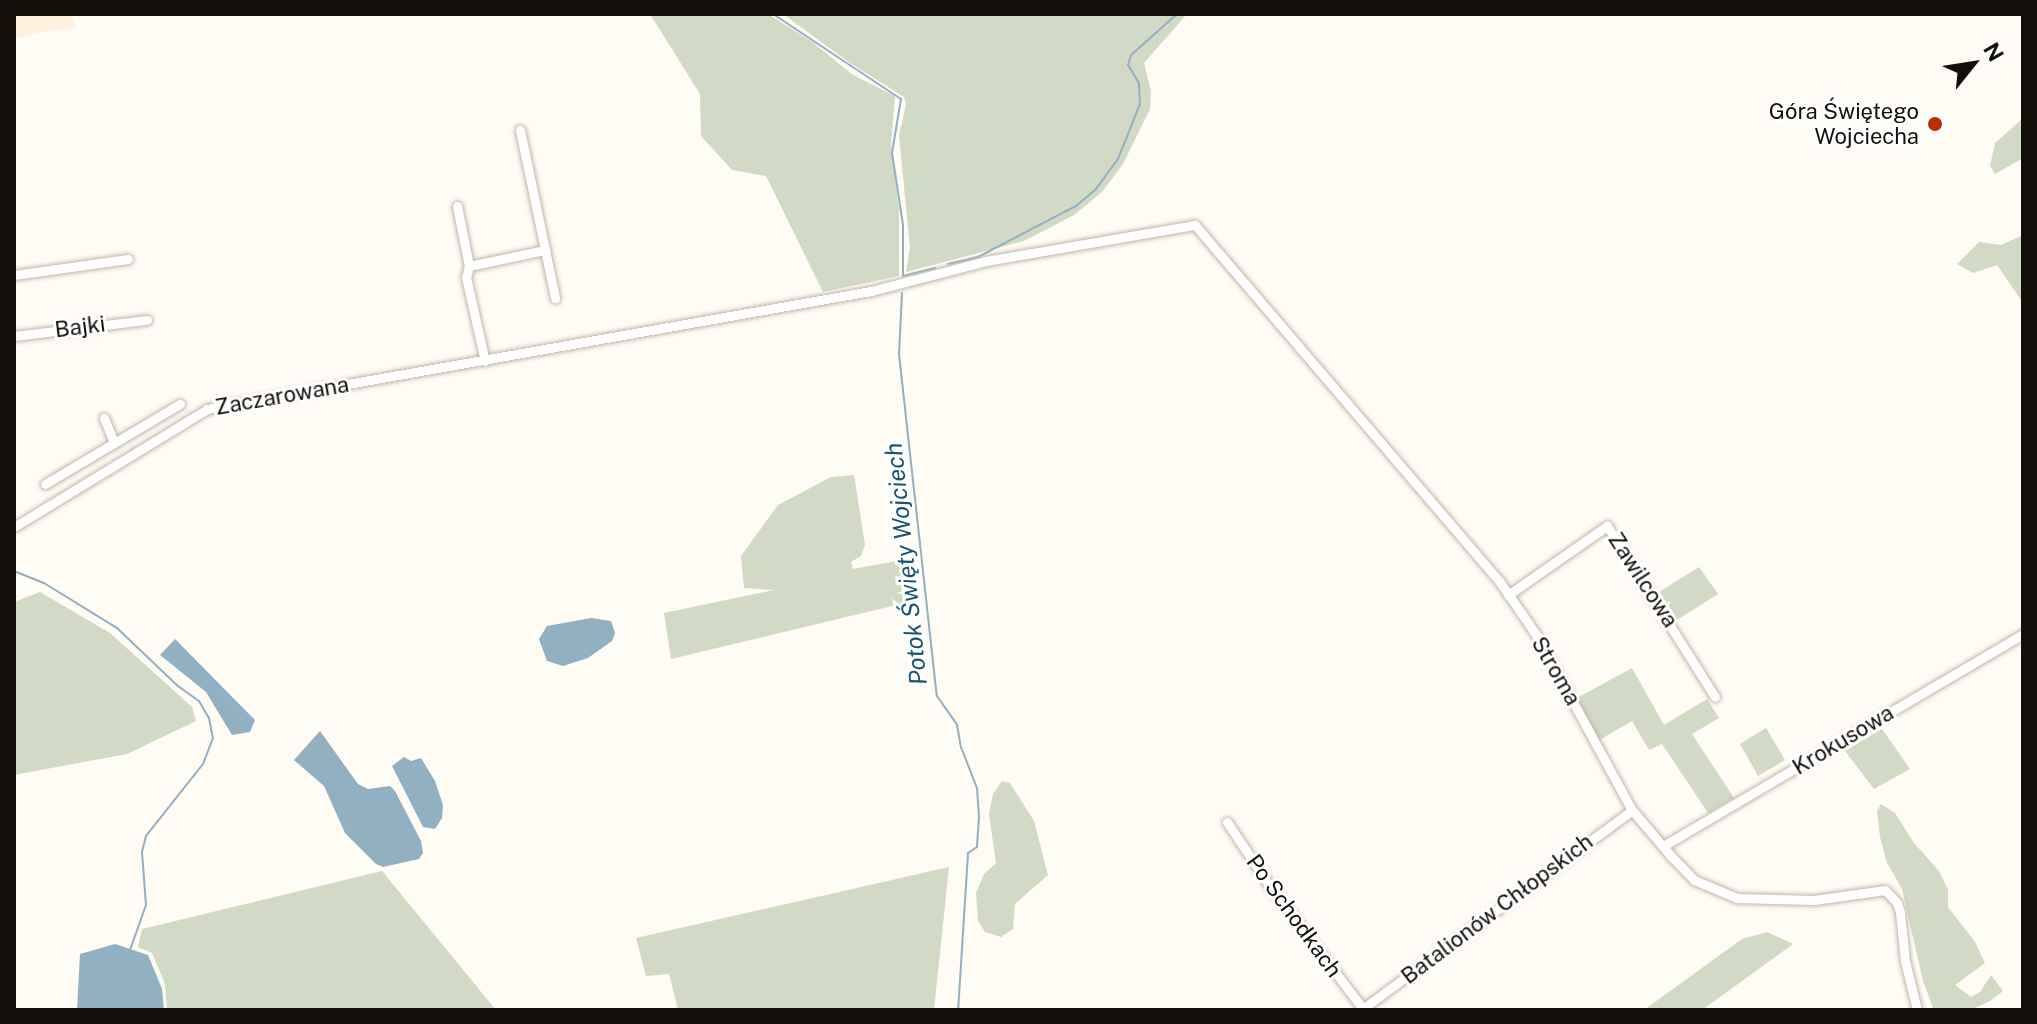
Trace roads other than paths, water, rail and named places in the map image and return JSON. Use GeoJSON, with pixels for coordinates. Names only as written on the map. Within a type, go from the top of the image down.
{"type":"FeatureCollection","features":[{"type":"Feature","properties":{"kind":"street"},"geometry":{"type":"LineString","coordinates":[[520,130],[555,298]]}},
{"type":"Feature","properties":{"kind":"street"},"geometry":{"type":"LineString","coordinates":[[457,206],[469,266],[466,277],[485,361]]}},
{"type":"Feature","properties":{"kind":"street","name":"Zaczarowana"},"geometry":{"type":"LineString","coordinates":[[14,527],[201,411],[871,291],[986,261],[1195,225]]}},
{"type":"Feature","properties":{"kind":"street","name":"Stroma"},"geometry":{"type":"LineString","coordinates":[[1195,225],[1508,595],[1554,666],[1632,810],[1694,880],[1723,895],[1737,898],[1814,900],[1885,890],[1897,903],[1900,912],[1905,961],[1917,1010]]}},
{"type":"Feature","properties":{"kind":"street"},"geometry":{"type":"LineString","coordinates":[[469,266],[545,250]]}},
{"type":"Feature","properties":{"kind":"street"},"geometry":{"type":"LineString","coordinates":[[14,275],[128,259]]}},
{"type":"Feature","properties":{"kind":"street","name":"Bajki"},"geometry":{"type":"LineString","coordinates":[[14,336],[147,320]]}},
{"type":"Feature","properties":{"kind":"street"},"geometry":{"type":"LineString","coordinates":[[45,484],[180,404]]}},
{"type":"Feature","properties":{"kind":"street"},"geometry":{"type":"LineString","coordinates":[[104,418],[114,443]]}},
{"type":"Feature","properties":{"kind":"street","name":"Zawilcowa"},"geometry":{"type":"LineString","coordinates":[[1508,595],[1607,526],[1715,697]]}},
{"type":"Feature","properties":{"kind":"street","name":"Krokusowa"},"geometry":{"type":"LineString","coordinates":[[1663,846],[2023,634]]}},
{"type":"Feature","properties":{"kind":"street","name":"Batalionów Chłopskich"},"geometry":{"type":"LineString","coordinates":[[1365,1009],[1632,810]]}},
{"type":"Feature","properties":{"kind":"street","name":"Po Schodkach"},"geometry":{"type":"LineString","coordinates":[[1227,822],[1365,1009]]}},
{"type":"Feature","properties":{"kind":"water"},"geometry":{"type":"Polygon","coordinates":[[[591,618],[611,621],[615,633],[612,641],[588,658],[563,666],[547,661],[539,639],[547,626],[591,618]]]}},
{"type":"Feature","properties":{"kind":"water"},"geometry":{"type":"Polygon","coordinates":[[[175,639],[255,720],[250,732],[232,735],[206,692],[160,655],[175,639]]]}},
{"type":"Feature","properties":{"kind":"water"},"geometry":{"type":"Polygon","coordinates":[[[320,731],[358,784],[368,789],[390,786],[395,791],[421,841],[423,853],[419,859],[383,867],[376,864],[345,833],[324,786],[294,760],[320,731]]]}},
{"type":"Feature","properties":{"kind":"water"},"geometry":{"type":"Polygon","coordinates":[[[404,757],[411,761],[421,758],[435,781],[443,805],[442,818],[435,829],[423,827],[392,766],[404,757]]]}},
{"type":"Feature","properties":{"kind":"water"},"geometry":{"type":"Polygon","coordinates":[[[115,944],[148,955],[162,989],[164,1010],[77,1010],[80,954],[115,944]]]}},
{"type":"Feature","properties":{"kind":"waterway","name":"Potok Święty Wojciech"},"geometry":{"type":"LineString","coordinates":[[773,14],[901,99],[892,153],[903,225],[903,276],[935,268]]}},
{"type":"Feature","properties":{"kind":"waterway"},"geometry":{"type":"LineString","coordinates":[[948,264],[978,257],[1076,206],[1096,189],[1118,159],[1140,104],[1139,83],[1128,65],[1131,55],[1177,14]]}},
{"type":"Feature","properties":{"kind":"waterway","name":"Potok Święty Wojciech"},"geometry":{"type":"LineString","coordinates":[[902,293],[899,354],[937,696],[957,725],[961,747],[977,788],[977,847],[968,853],[958,1010]]}},
{"type":"Feature","properties":{"kind":"waterway"},"geometry":{"type":"LineString","coordinates":[[14,571],[44,583],[117,628],[178,686],[199,701],[209,718],[213,738],[203,764],[146,836],[142,852],[146,905],[130,950]]}},
{"type":"Feature","properties":{"kind":"place","name":"Góra Świętego Wojciecha"},"geometry":{"type":"Point","coordinates":[1935,124]}}]}
